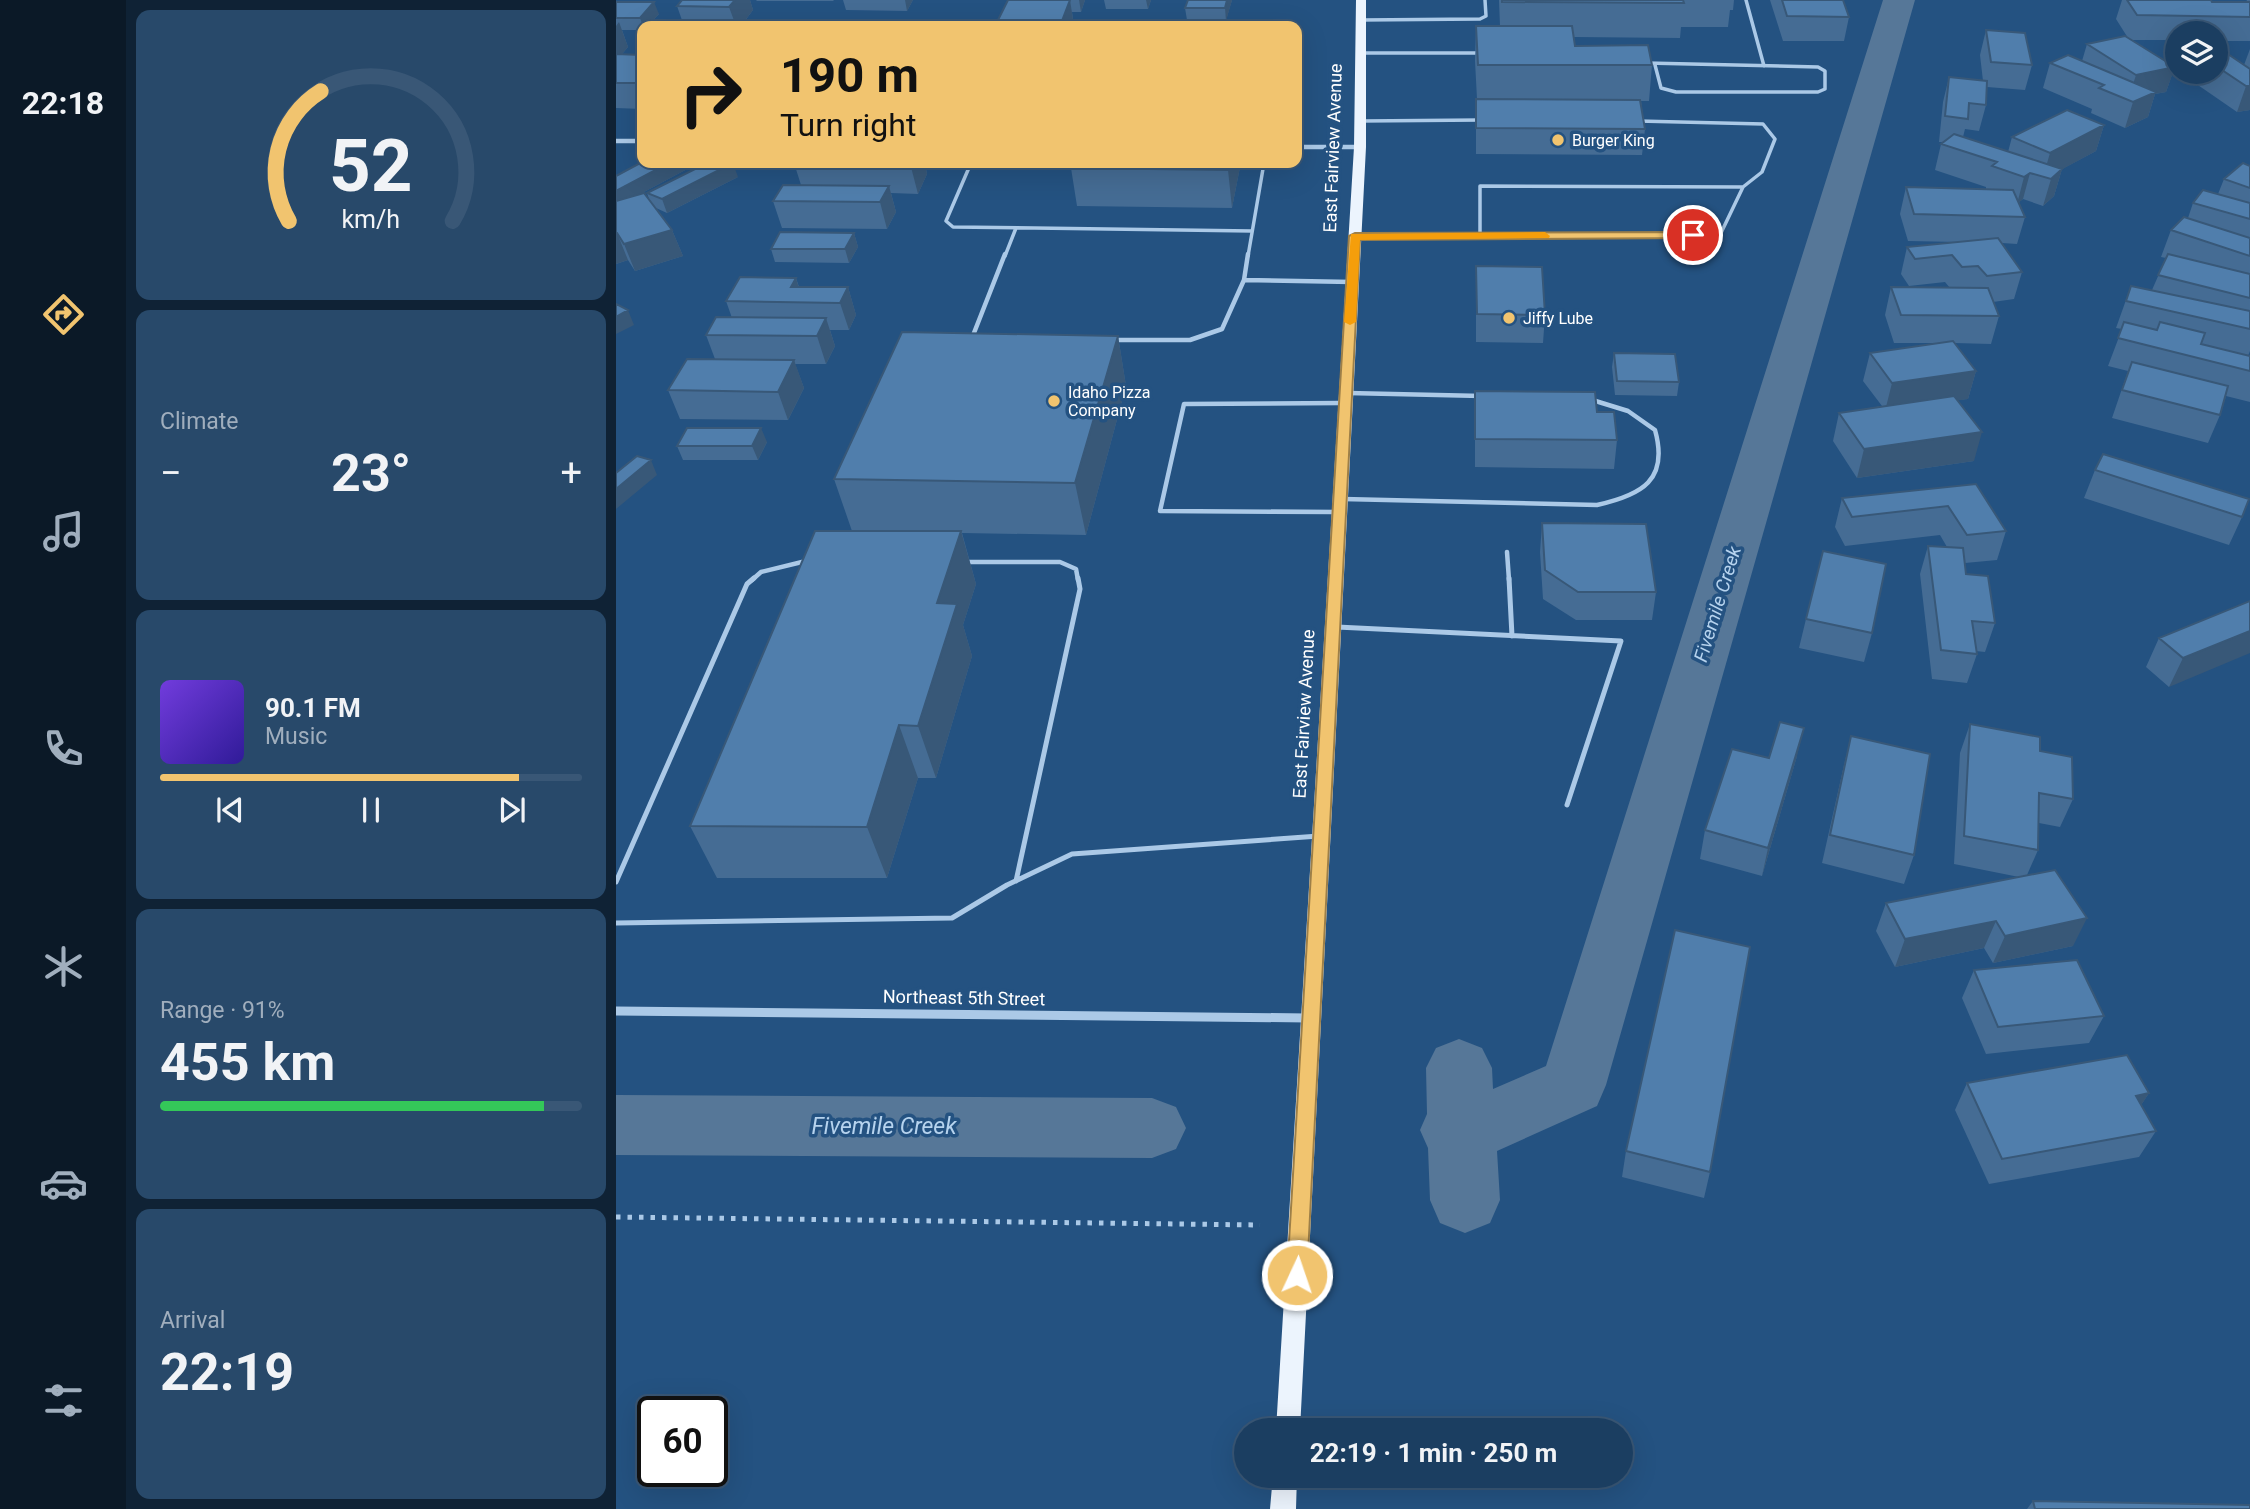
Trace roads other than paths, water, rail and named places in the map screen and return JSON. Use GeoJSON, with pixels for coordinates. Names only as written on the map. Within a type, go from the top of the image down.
{"type":"FeatureCollection","features":[{"type":"Feature","properties":{"kind":"main road","name":"East Fairview Avenue"},"geometry":{"type":"LineString","coordinates":[[1289,1418],[1360,148],[1361,0]]}},
{"type":"Feature","properties":{"kind":"main road"},"geometry":{"type":"LineString","coordinates":[[1283,1509],[1284,1488]]}},
{"type":"Feature","properties":{"kind":"street"},"geometry":{"type":"LineString","coordinates":[[616,141],[637,141]]}},
{"type":"Feature","properties":{"kind":"street"},"geometry":{"type":"LineString","coordinates":[[1302,147],[1360,148]]}},
{"type":"Feature","properties":{"kind":"street","name":"Northeast 5th Street"},"geometry":{"type":"LineString","coordinates":[[616,1011],[1312,1018]]}},
{"type":"Feature","properties":{"kind":"lane"},"geometry":{"type":"LineString","coordinates":[[1361,20],[1479,19],[1486,16],[1485,0]]}},
{"type":"Feature","properties":{"kind":"lane"},"geometry":{"type":"LineString","coordinates":[[1746,0],[1764,66]]}},
{"type":"Feature","properties":{"kind":"lane"},"geometry":{"type":"LineString","coordinates":[[1360,53],[1485,53]]}},
{"type":"Feature","properties":{"kind":"lane"},"geometry":{"type":"LineString","coordinates":[[1642,63],[1818,67],[1825,71],[1825,89],[1818,92],[1676,92],[1661,88],[1655,65]]}},
{"type":"Feature","properties":{"kind":"lane"},"geometry":{"type":"LineString","coordinates":[[1360,121],[1494,120]]}},
{"type":"Feature","properties":{"kind":"lane"},"geometry":{"type":"LineString","coordinates":[[1355,236],[1720,235],[1743,187],[1762,172],[1775,139],[1763,124],[1632,121]]}},
{"type":"Feature","properties":{"kind":"lane"},"geometry":{"type":"LineString","coordinates":[[969,168],[946,221],[953,228],[1252,231]]}},
{"type":"Feature","properties":{"kind":"lane"},"geometry":{"type":"LineString","coordinates":[[1108,340],[1190,341],[1222,329],[1244,280],[1263,168]]}},
{"type":"Feature","properties":{"kind":"lane"},"geometry":{"type":"LineString","coordinates":[[1480,236],[1480,186],[1743,187]]}},
{"type":"Feature","properties":{"kind":"lane"},"geometry":{"type":"LineString","coordinates":[[985,340],[971,340],[1016,228]]}},
{"type":"Feature","properties":{"kind":"lane"},"geometry":{"type":"LineString","coordinates":[[1244,280],[1352,282]]}},
{"type":"Feature","properties":{"kind":"lane"},"geometry":{"type":"LineString","coordinates":[[1490,396],[1184,404],[1160,511],[1340,505],[1597,505],[1629,499],[1653,478],[1660,458],[1655,430],[1628,411],[1587,398]]}},
{"type":"Feature","properties":{"kind":"lane"},"geometry":{"type":"LineString","coordinates":[[1507,552],[1512,636]]}},
{"type":"Feature","properties":{"kind":"lane"},"geometry":{"type":"LineString","coordinates":[[616,882],[747,584],[761,572],[805,561],[818,561]]}},
{"type":"Feature","properties":{"kind":"lane"},"geometry":{"type":"LineString","coordinates":[[953,562],[1060,562],[1076,569],[1080,589],[1016,881]]}},
{"type":"Feature","properties":{"kind":"lane"},"geometry":{"type":"LineString","coordinates":[[1334,627],[1621,641],[1567,805]]}},
{"type":"Feature","properties":{"kind":"lane"},"geometry":{"type":"LineString","coordinates":[[616,923],[952,918],[1016,881],[1072,854],[1322,835]]}},
{"type":"Feature","properties":{"kind":"waterway","name":"Fivemile Creek"},"geometry":{"type":"LineString","coordinates":[[1462,1130],[1473,1130],[1573,1085],[1899,0]]}},
{"type":"Feature","properties":{"kind":"waterway"},"geometry":{"type":"LineString","coordinates":[[1459,1068],[1462,1130]]}},
{"type":"Feature","properties":{"kind":"waterway","name":"Fivemile Creek"},"geometry":{"type":"LineString","coordinates":[[616,1125],[1152,1128]]}},
{"type":"Feature","properties":{"kind":"waterway","name":"Fivemile Creek"},"geometry":{"type":"LineString","coordinates":[[1454,1130],[1462,1130]]}},
{"type":"Feature","properties":{"kind":"waterway"},"geometry":{"type":"LineString","coordinates":[[1462,1130],[1465,1200]]}},
{"type":"Feature","properties":{"kind":"place","name":"Burger King"},"geometry":{"type":"Point","coordinates":[1558,140]}},
{"type":"Feature","properties":{"kind":"place","name":"Jiffy Lube"},"geometry":{"type":"Point","coordinates":[1509,318]}},
{"type":"Feature","properties":{"kind":"place","name":"Idaho Pizza Company"},"geometry":{"type":"Point","coordinates":[1054,401]}}]}
